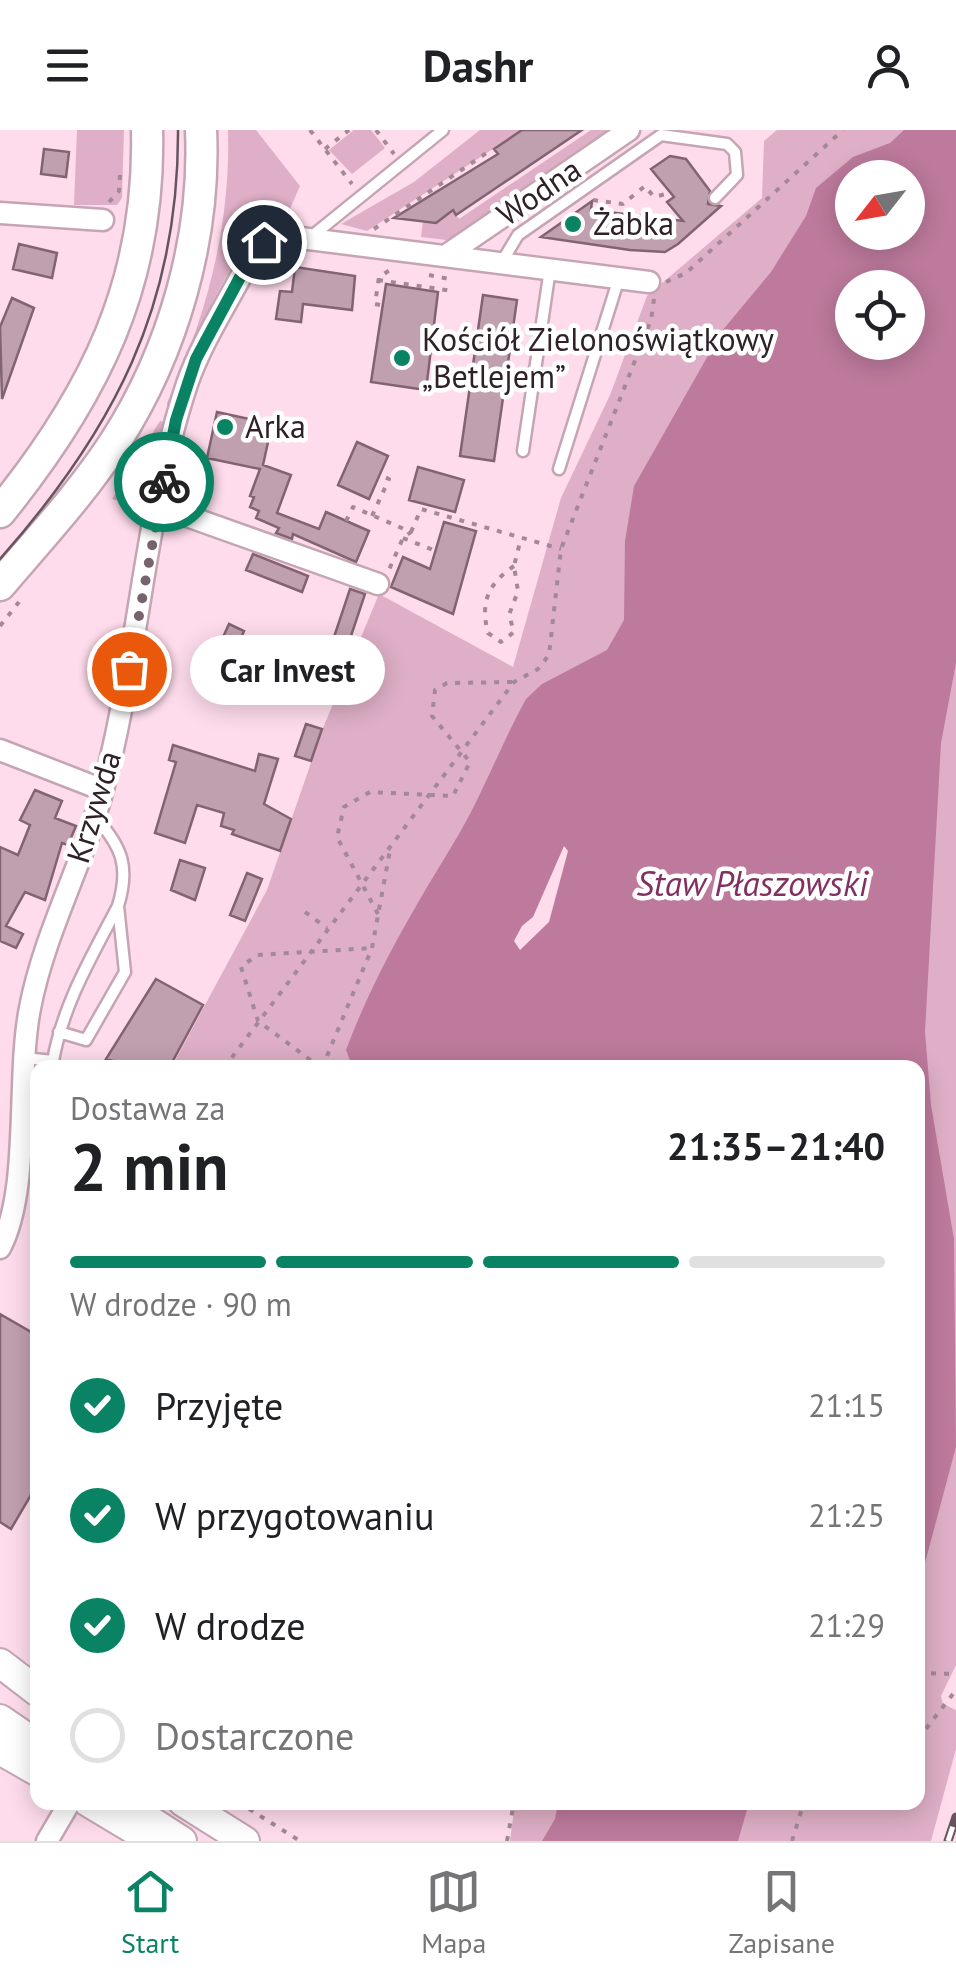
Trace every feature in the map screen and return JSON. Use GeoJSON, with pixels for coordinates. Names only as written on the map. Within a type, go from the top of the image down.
{"type":"FeatureCollection","features":[{"type":"Feature","properties":{"kind":"main road"},"geometry":{"type":"LineString","coordinates":[[0,512],[72,416],[109,343],[140,242],[147,130]]}},
{"type":"Feature","properties":{"kind":"main road"},"geometry":{"type":"LineString","coordinates":[[0,585],[94,472],[155,367],[181,297],[196,224],[201,130]]}},
{"type":"Feature","properties":{"kind":"main road"},"geometry":{"type":"LineString","coordinates":[[0,1663],[30,1686]]}},
{"type":"Feature","properties":{"kind":"main road"},"geometry":{"type":"LineString","coordinates":[[0,1685],[30,1706]]}},
{"type":"Feature","properties":{"kind":"main road"},"geometry":{"type":"LineString","coordinates":[[0,1720],[30,1741]]}},
{"type":"Feature","properties":{"kind":"main road"},"geometry":{"type":"LineString","coordinates":[[0,1750],[30,1767]]}},
{"type":"Feature","properties":{"kind":"main road"},"geometry":{"type":"LineString","coordinates":[[101,1810],[153,1841]]}},
{"type":"Feature","properties":{"kind":"main road"},"geometry":{"type":"LineString","coordinates":[[134,1810],[182,1841]]}},
{"type":"Feature","properties":{"kind":"main road"},"geometry":{"type":"LineString","coordinates":[[196,1810],[245,1841]]}},
{"type":"Feature","properties":{"kind":"street","name":"Wodna"},"geometry":{"type":"LineString","coordinates":[[448,254],[629,130]]}},
{"type":"Feature","properties":{"kind":"street"},"geometry":{"type":"LineString","coordinates":[[0,213],[103,215]]}},
{"type":"Feature","properties":{"kind":"street","name":"Krzywda"},"geometry":{"type":"LineString","coordinates":[[0,1248],[14,1214],[23,1058],[36,981],[103,790],[188,380],[252,255],[273,238],[310,238]]}},
{"type":"Feature","properties":{"kind":"street","name":"Wodna"},"geometry":{"type":"LineString","coordinates":[[310,238],[650,282]]}},
{"type":"Feature","properties":{"kind":"street"},"geometry":{"type":"LineString","coordinates":[[159,506],[383,578]]}},
{"type":"Feature","properties":{"kind":"street"},"geometry":{"type":"LineString","coordinates":[[0,750],[103,790]]}},
{"type":"Feature","properties":{"kind":"street"},"geometry":{"type":"LineString","coordinates":[[47,1841],[65,1810]]}},
{"type":"Feature","properties":{"kind":"lane"},"geometry":{"type":"LineString","coordinates":[[310,238],[443,130]]}},
{"type":"Feature","properties":{"kind":"lane"},"geometry":{"type":"LineString","coordinates":[[503,260],[518,235],[661,136],[727,144],[735,152],[737,175],[715,198]]}},
{"type":"Feature","properties":{"kind":"lane"},"geometry":{"type":"LineString","coordinates":[[524,451],[550,268]]}},
{"type":"Feature","properties":{"kind":"lane"},"geometry":{"type":"LineString","coordinates":[[559,469],[619,278]]}},
{"type":"Feature","properties":{"kind":"lane"},"geometry":{"type":"LineString","coordinates":[[23,1058],[53,1060],[73,992],[118,906],[126,877],[124,855],[96,817]]}},
{"type":"Feature","properties":{"kind":"lane"},"geometry":{"type":"LineString","coordinates":[[59,1032],[86,1040],[125,972],[118,906]]}},
{"type":"Feature","properties":{"kind":"path"},"geometry":{"type":"LineString","coordinates":[[310,130],[361,195]]}},
{"type":"Feature","properties":{"kind":"path"},"geometry":{"type":"LineString","coordinates":[[325,149],[349,130]]}},
{"type":"Feature","properties":{"kind":"path"},"geometry":{"type":"LineString","coordinates":[[376,130],[402,163]]}},
{"type":"Feature","properties":{"kind":"path"},"geometry":{"type":"LineString","coordinates":[[230,1060],[514,682],[538,669],[549,654],[561,549],[655,310],[650,282],[667,282],[686,274],[843,130]]}},
{"type":"Feature","properties":{"kind":"path"},"geometry":{"type":"LineString","coordinates":[[366,234],[492,150]]}},
{"type":"Feature","properties":{"kind":"path"},"geometry":{"type":"LineString","coordinates":[[103,215],[118,190],[120,166]]}},
{"type":"Feature","properties":{"kind":"path"},"geometry":{"type":"LineString","coordinates":[[588,200],[623,204],[644,186],[654,197],[670,192]]}},
{"type":"Feature","properties":{"kind":"path"},"geometry":{"type":"LineString","coordinates":[[378,280],[394,270]]}},
{"type":"Feature","properties":{"kind":"path"},"geometry":{"type":"LineString","coordinates":[[410,286],[411,272],[449,279]]}},
{"type":"Feature","properties":{"kind":"path"},"geometry":{"type":"LineString","coordinates":[[378,280],[454,291]]}},
{"type":"Feature","properties":{"kind":"path"},"geometry":{"type":"LineString","coordinates":[[378,280],[375,304],[380,305]]}},
{"type":"Feature","properties":{"kind":"path"},"geometry":{"type":"LineString","coordinates":[[372,516],[389,479],[380,475]]}},
{"type":"Feature","properties":{"kind":"path"},"geometry":{"type":"LineString","coordinates":[[346,521],[353,507],[411,532]]}},
{"type":"Feature","properties":{"kind":"path"},"geometry":{"type":"LineString","coordinates":[[383,578],[422,510],[561,549]]}},
{"type":"Feature","properties":{"kind":"path"},"geometry":{"type":"LineString","coordinates":[[404,538],[436,551]]}},
{"type":"Feature","properties":{"kind":"path"},"geometry":{"type":"LineString","coordinates":[[514,566],[491,585],[484,603],[488,633],[502,642],[514,632],[509,615],[518,591],[514,566],[522,538]]}},
{"type":"Feature","properties":{"kind":"path"},"geometry":{"type":"LineString","coordinates":[[378,914],[337,838],[344,807],[370,792],[453,796],[470,762],[432,716],[435,690],[447,683],[514,682]]}},
{"type":"Feature","properties":{"kind":"path"},"geometry":{"type":"LineString","coordinates":[[324,1060],[372,948],[391,845]]}},
{"type":"Feature","properties":{"kind":"path"},"geometry":{"type":"LineString","coordinates":[[305,912],[327,928]]}},
{"type":"Feature","properties":{"kind":"path"},"geometry":{"type":"LineString","coordinates":[[310,1060],[258,1021],[242,974],[245,961],[257,955],[372,948]]}},
{"type":"Feature","properties":{"kind":"path"},"geometry":{"type":"LineString","coordinates":[[925,1673],[956,1674]]}},
{"type":"Feature","properties":{"kind":"path"},"geometry":{"type":"LineString","coordinates":[[925,1730],[956,1690]]}},
{"type":"Feature","properties":{"kind":"path"},"geometry":{"type":"LineString","coordinates":[[251,1810],[300,1841]]}},
{"type":"Feature","properties":{"kind":"path"},"geometry":{"type":"LineString","coordinates":[[507,1841],[513,1810]]}},
{"type":"Feature","properties":{"kind":"path"},"geometry":{"type":"LineString","coordinates":[[792,1841],[802,1810]]}},
{"type":"Feature","properties":{"kind":"shaded area"},"geometry":{"type":"Polygon","coordinates":[[[77,130],[124,130],[122,198],[117,205],[74,205],[77,130]]]}},
{"type":"Feature","properties":{"kind":"shaded area"},"geometry":{"type":"Polygon","coordinates":[[[228,130],[256,130],[300,186],[282,227],[262,235],[227,276],[198,334],[169,411],[167,403],[193,338],[213,270],[225,201],[228,130]]]}},
{"type":"Feature","properties":{"kind":"shaded area"},"geometry":{"type":"Polygon","coordinates":[[[354,130],[371,130],[385,148],[352,174],[329,150],[354,130]]]}},
{"type":"Feature","properties":{"kind":"shaded area"},"geometry":{"type":"Polygon","coordinates":[[[480,130],[522,130],[367,231],[341,224],[414,182],[480,130]]]}},
{"type":"Feature","properties":{"kind":"shaded area"},"geometry":{"type":"Polygon","coordinates":[[[591,130],[619,130],[455,241],[421,237],[423,221],[406,219],[402,213],[438,189],[459,219],[591,130]]]}},
{"type":"Feature","properties":{"kind":"shaded area"},"geometry":{"type":"Polygon","coordinates":[[[777,130],[953,130],[956,137],[925,163],[925,160],[835,160],[835,212],[601,685],[467,1056],[470,1060],[175,1060],[267,890],[323,728],[379,594],[513,667],[561,498],[610,395],[647,296],[762,198],[764,141],[777,130]]]}},
{"type":"Feature","properties":{"kind":"shaded area"},"geometry":{"type":"Polygon","coordinates":[[[160,421],[166,422],[145,509],[112,499],[160,421]]]}},
{"type":"Feature","properties":{"kind":"shaded area"},"geometry":{"type":"Polygon","coordinates":[[[956,585],[956,1665],[941,1696],[943,1704],[956,1710],[956,1749],[931,1841],[720,1841],[744,1810],[925,1810],[925,1060],[918,1060],[932,765],[956,585]]]}},
{"type":"Feature","properties":{"kind":"shaded area"},"geometry":{"type":"Polygon","coordinates":[[[514,1810],[608,1810],[606,1841],[510,1841],[514,1810]]]}},
{"type":"Feature","properties":{"kind":"water","name":"Staw Płaszowski"},"geometry":{"type":"Polygon","coordinates":[[[904,130],[956,130],[956,663],[941,743],[925,1032],[931,1105],[954,1239],[956,1447],[925,1563],[925,1060],[350,1060],[346,1050],[381,970],[463,827],[526,699],[542,684],[607,650],[624,620],[625,541],[634,486],[722,331],[771,272],[806,216],[816,188],[835,172],[835,250],[925,250],[925,160],[849,160],[890,143],[904,130]],[[564,846],[533,917],[522,926],[514,941],[520,950],[549,922],[568,851],[564,846]]]}},
{"type":"Feature","properties":{"kind":"water"},"geometry":{"type":"Polygon","coordinates":[[[557,1810],[747,1810],[738,1841],[542,1841],[557,1810]]]}},
{"type":"Feature","properties":{"kind":"building"},"geometry":{"type":"Polygon","coordinates":[[[522,130],[582,130],[456,215],[453,210],[436,223],[394,218],[498,154],[494,149],[522,130]]]}},
{"type":"Feature","properties":{"kind":"building"},"geometry":{"type":"Polygon","coordinates":[[[44,149],[69,152],[66,177],[41,174],[44,149]]]}},
{"type":"Feature","properties":{"kind":"building"},"geometry":{"type":"Polygon","coordinates":[[[670,156],[686,159],[710,191],[708,204],[721,206],[678,244],[665,252],[541,237],[592,201],[591,210],[683,221],[667,202],[674,197],[651,169],[670,156]]]}},
{"type":"Feature","properties":{"kind":"building"},"geometry":{"type":"Polygon","coordinates":[[[19,244],[57,253],[52,278],[13,269],[19,244]]]}},
{"type":"Feature","properties":{"kind":"building"},"geometry":{"type":"Polygon","coordinates":[[[295,267],[355,276],[352,310],[303,304],[301,322],[276,319],[280,291],[292,292],[295,267]]]}},
{"type":"Feature","properties":{"kind":"building","name":"Kościół Zielonoświątkowy „Betlejem”"},"geometry":{"type":"Polygon","coordinates":[[[386,284],[438,292],[426,390],[371,382],[386,284]]]}},
{"type":"Feature","properties":{"kind":"building"},"geometry":{"type":"Polygon","coordinates":[[[483,295],[517,300],[494,461],[460,456],[483,295]]]}},
{"type":"Feature","properties":{"kind":"building"},"geometry":{"type":"Polygon","coordinates":[[[12,298],[34,308],[2,399],[0,327],[12,298]]]}},
{"type":"Feature","properties":{"kind":"building"},"geometry":{"type":"Polygon","coordinates":[[[217,412],[272,424],[263,465],[291,475],[277,513],[319,529],[326,512],[369,531],[356,562],[293,534],[292,539],[276,533],[279,528],[256,518],[259,511],[250,507],[254,497],[250,496],[260,469],[207,458],[217,412]]]}},
{"type":"Feature","properties":{"kind":"building"},"geometry":{"type":"Polygon","coordinates":[[[357,442],[388,456],[369,499],[338,485],[357,442]]]}},
{"type":"Feature","properties":{"kind":"building"},"geometry":{"type":"Polygon","coordinates":[[[418,467],[464,480],[455,512],[409,500],[418,467]]]}},
{"type":"Feature","properties":{"kind":"building"},"geometry":{"type":"Polygon","coordinates":[[[444,522],[476,531],[453,614],[391,587],[403,557],[430,569],[444,522]]]}},
{"type":"Feature","properties":{"kind":"building"},"geometry":{"type":"Polygon","coordinates":[[[253,554],[308,576],[302,592],[246,570],[253,554]]]}},
{"type":"Feature","properties":{"kind":"building"},"geometry":{"type":"Polygon","coordinates":[[[350,589],[365,594],[347,648],[332,643],[350,589]]]}},
{"type":"Feature","properties":{"kind":"building"},"geometry":{"type":"Polygon","coordinates":[[[229,624],[244,631],[230,662],[215,655],[229,624]]]}},
{"type":"Feature","properties":{"kind":"building"},"geometry":{"type":"Polygon","coordinates":[[[306,724],[322,729],[311,761],[295,756],[306,724]]]}},
{"type":"Feature","properties":{"kind":"building"},"geometry":{"type":"Polygon","coordinates":[[[173,745],[255,771],[259,754],[278,759],[264,804],[291,819],[280,851],[232,834],[234,830],[221,826],[224,813],[197,805],[185,843],[155,833],[176,762],[169,760],[173,745]]]}},
{"type":"Feature","properties":{"kind":"building"},"geometry":{"type":"Polygon","coordinates":[[[35,790],[62,801],[55,818],[76,826],[68,845],[62,843],[45,900],[25,892],[6,926],[23,934],[16,948],[0,941],[0,847],[18,855],[30,825],[20,820],[35,790]]]}},
{"type":"Feature","properties":{"kind":"building"},"geometry":{"type":"Polygon","coordinates":[[[180,860],[205,868],[195,900],[171,890],[180,860]]]}},
{"type":"Feature","properties":{"kind":"building"},"geometry":{"type":"Polygon","coordinates":[[[247,873],[262,879],[245,921],[230,915],[247,873]]]}},
{"type":"Feature","properties":{"kind":"building"},"geometry":{"type":"Polygon","coordinates":[[[156,979],[203,1005],[173,1060],[106,1059],[156,979]]]}},
{"type":"Feature","properties":{"kind":"building"},"geometry":{"type":"Polygon","coordinates":[[[0,1314],[30,1331],[30,1497],[11,1529],[0,1522],[0,1314]]]}},
{"type":"Feature","properties":{"kind":"tram line"},"geometry":{"type":"LineString","coordinates":[[0,559],[76,462],[107,413],[132,362],[167,253],[178,130]]}},
{"type":"Feature","properties":{"kind":"railway"},"geometry":{"type":"LineString","coordinates":[[948,1841],[956,1817]]}},
{"type":"Feature","properties":{"kind":"way so far"},"geometry":{"type":"LineString","coordinates":[[129,669],[164,482]]}},
{"type":"Feature","properties":{"kind":"place","name":"Żabka"},"geometry":{"type":"Point","coordinates":[573,224]}},
{"type":"Feature","properties":{"kind":"place","name":"Kościół Zielonoświątkowy „Betlejem”"},"geometry":{"type":"Point","coordinates":[402,358]}},
{"type":"Feature","properties":{"kind":"place","name":"Arka"},"geometry":{"type":"Point","coordinates":[225,427]}},
{"type":"Feature","properties":{"kind":"place","name":"Car Invest"},"geometry":{"type":"Point","coordinates":[129,669]}},
{"type":"Feature","properties":{"kind":"route"},"geometry":{"type":"LineString","coordinates":[[164,482],[176,420],[196,359],[252,255],[264,242]]}}]}
